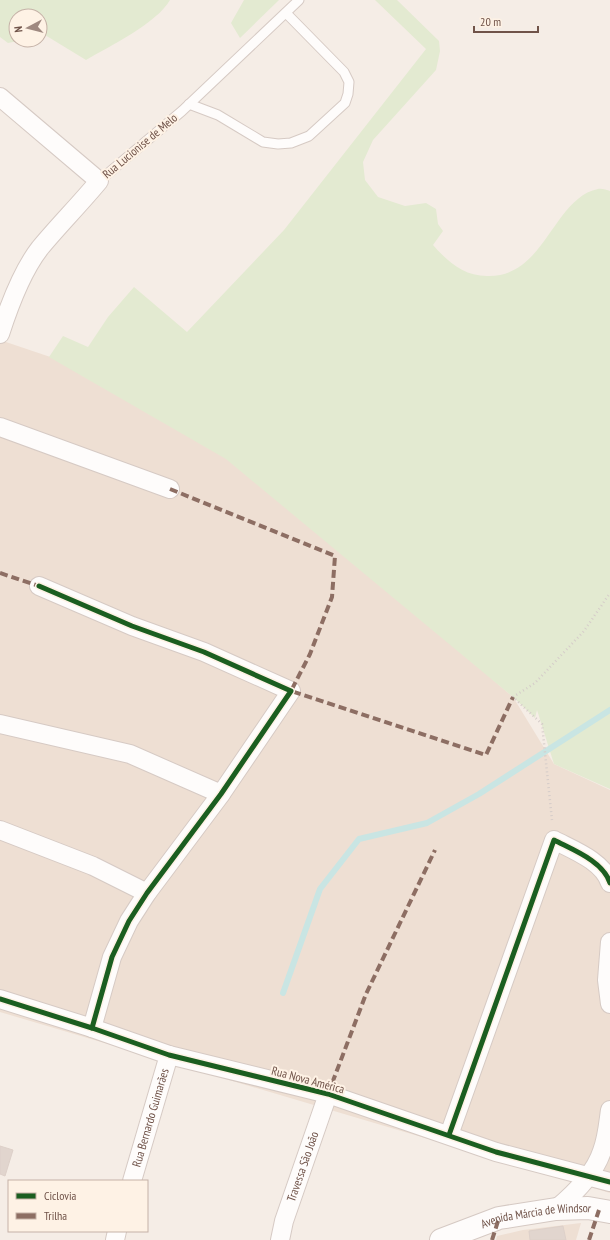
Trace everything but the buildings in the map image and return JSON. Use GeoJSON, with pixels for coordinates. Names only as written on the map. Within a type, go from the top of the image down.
{"type":"FeatureCollection","features":[{"type":"Feature","properties":{"kind":"street"},"geometry":{"type":"LineString","coordinates":[[0,97],[99,181],[39,249],[10,304],[0,334]]}},
{"type":"Feature","properties":{"kind":"street"},"geometry":{"type":"LineString","coordinates":[[0,427],[170,489]]}},
{"type":"Feature","properties":{"kind":"street"},"geometry":{"type":"LineString","coordinates":[[39,586],[132,626],[204,652],[291,691],[221,794],[147,893],[129,922],[112,957],[92,1028]]}},
{"type":"Feature","properties":{"kind":"street"},"geometry":{"type":"LineString","coordinates":[[0,724],[130,754],[221,794]]}},
{"type":"Feature","properties":{"kind":"street"},"geometry":{"type":"LineString","coordinates":[[0,830],[93,866],[147,893]]}},
{"type":"Feature","properties":{"kind":"street"},"geometry":{"type":"LineString","coordinates":[[449,1135],[554,840],[585,856],[607,874],[610,883]]}},
{"type":"Feature","properties":{"kind":"street"},"geometry":{"type":"LineString","coordinates":[[610,942],[607,980],[610,1004]]}},
{"type":"Feature","properties":{"kind":"street","name":"Rua Nova América"},"geometry":{"type":"LineString","coordinates":[[0,999],[92,1028],[169,1055],[328,1094],[503,1154],[586,1177],[610,1182]]}},
{"type":"Feature","properties":{"kind":"street","name":"Rua Bernardo Guimarães"},"geometry":{"type":"LineString","coordinates":[[132,1180],[169,1055]]}},
{"type":"Feature","properties":{"kind":"street","name":"Travessa São João"},"geometry":{"type":"LineString","coordinates":[[280,1240],[284,1221],[328,1094]]}},
{"type":"Feature","properties":{"kind":"street"},"geometry":{"type":"LineString","coordinates":[[556,1210],[566,1201],[586,1177],[602,1152],[610,1110]]}},
{"type":"Feature","properties":{"kind":"street","name":"Avenida Márcia de Windsor"},"geometry":{"type":"LineString","coordinates":[[441,1240],[500,1218],[556,1210],[588,1208],[610,1212]]}},
{"type":"Feature","properties":{"kind":"lane","name":"Rua Lucionise de Melo"},"geometry":{"type":"LineString","coordinates":[[99,181],[182,111],[299,0]]}},
{"type":"Feature","properties":{"kind":"lane"},"geometry":{"type":"LineString","coordinates":[[189,104],[218,115],[263,142],[278,144],[291,143],[309,136],[345,103],[349,82],[344,72],[286,13]]}},
{"type":"Feature","properties":{"kind":"path"},"geometry":{"type":"LineString","coordinates":[[554,840],[542,724],[513,697],[536,683],[579,637],[610,593]]}},
{"type":"Feature","properties":{"kind":"shaded area"},"geometry":{"type":"Polygon","coordinates":[[[0,340],[163,395],[513,697],[554,764],[610,790],[610,1193],[0,1012],[0,340]]]}},
{"type":"Feature","properties":{"kind":"shaded area"},"geometry":{"type":"Polygon","coordinates":[[[581,1223],[576,1240],[496,1240],[497,1236],[523,1230],[581,1223]]]}},
{"type":"Feature","properties":{"kind":"green space"},"geometry":{"type":"Polygon","coordinates":[[[0,0],[170,0],[164,9],[144,25],[120,41],[86,60],[48,37],[48,8],[8,8],[8,43],[0,37],[0,0]]]}},
{"type":"Feature","properties":{"kind":"green space"},"geometry":{"type":"Polygon","coordinates":[[[244,0],[279,0],[240,38],[231,23],[244,0]]]}},
{"type":"Feature","properties":{"kind":"green space"},"geometry":{"type":"Polygon","coordinates":[[[375,0],[397,0],[439,41],[440,51],[436,70],[373,140],[363,162],[365,180],[378,197],[405,206],[426,203],[436,209],[438,224],[443,231],[433,245],[457,267],[471,274],[487,276],[507,273],[522,265],[536,252],[558,221],[583,195],[599,189],[610,191],[610,789],[554,764],[537,710],[535,718],[513,697],[226,459],[49,357],[63,336],[88,347],[108,317],[134,287],[187,332],[284,230],[426,49],[375,0]]]}},
{"type":"Feature","properties":{"kind":"waterway"},"geometry":{"type":"LineString","coordinates":[[283,993],[320,889],[359,839],[427,823],[479,794],[610,710]]}},
{"type":"Feature","properties":{"kind":"marked path"},"geometry":{"type":"LineString","coordinates":[[170,489],[335,556],[332,597],[310,654],[291,691],[486,755],[513,697]]}},
{"type":"Feature","properties":{"kind":"marked path"},"geometry":{"type":"LineString","coordinates":[[0,573],[39,586]]}},
{"type":"Feature","properties":{"kind":"marked path"},"geometry":{"type":"LineString","coordinates":[[328,1094],[366,994],[435,850]]}},
{"type":"Feature","properties":{"kind":"marked path"},"geometry":{"type":"LineString","coordinates":[[589,1240],[599,1210]]}},
{"type":"Feature","properties":{"kind":"marked path"},"geometry":{"type":"LineString","coordinates":[[492,1240],[499,1218]]}},
{"type":"Feature","properties":{"kind":"cycle path"},"geometry":{"type":"LineString","coordinates":[[39,586],[132,626],[204,652],[291,691],[221,794],[147,893],[129,921],[112,957],[92,1028]]}},
{"type":"Feature","properties":{"kind":"cycle path"},"geometry":{"type":"LineString","coordinates":[[449,1135],[554,840],[594,862],[601,868],[610,883]]}},
{"type":"Feature","properties":{"kind":"cycle path"},"geometry":{"type":"LineString","coordinates":[[0,999],[92,1028],[169,1055],[328,1094],[496,1152],[610,1182]]}}]}
